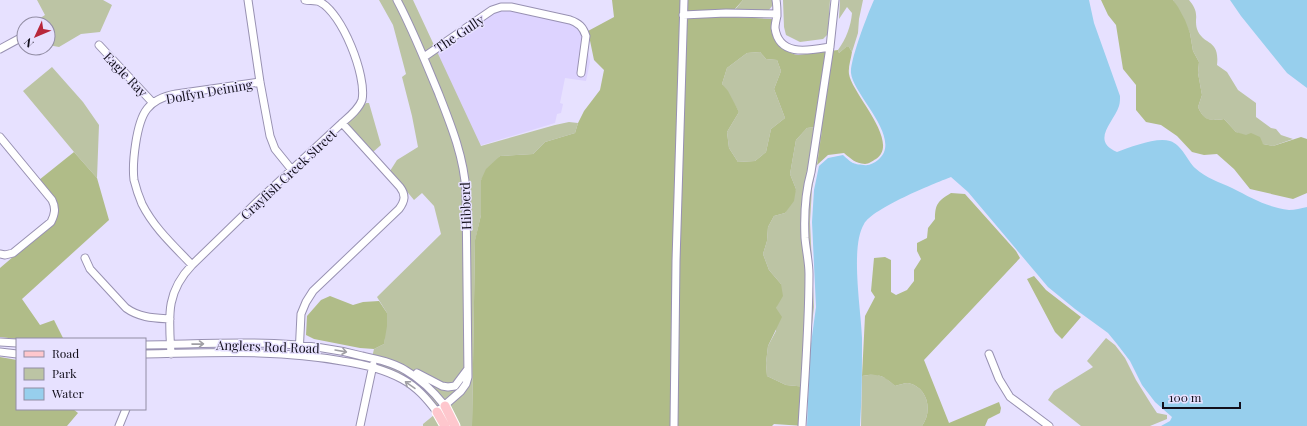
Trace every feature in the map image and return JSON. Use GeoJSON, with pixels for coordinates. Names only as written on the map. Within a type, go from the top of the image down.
{"type":"FeatureCollection","features":[{"type":"Feature","properties":{"kind":"main road"},"geometry":{"type":"LineString","coordinates":[[445,406],[456,426]]}},
{"type":"Feature","properties":{"kind":"main road"},"geometry":{"type":"LineString","coordinates":[[437,412],[445,426]]}},
{"type":"Feature","properties":{"kind":"street"},"geometry":{"type":"LineString","coordinates":[[248,0],[260,82],[270,136],[275,149],[292,170]]}},
{"type":"Feature","properties":{"kind":"street"},"geometry":{"type":"LineString","coordinates":[[305,0],[318,1],[328,9],[345,33],[354,51],[362,89],[362,98],[360,104],[354,112],[342,123]]}},
{"type":"Feature","properties":{"kind":"street","name":"Hibberd"},"geometry":{"type":"LineString","coordinates":[[396,0],[424,57],[452,128],[464,174],[466,192],[467,381],[464,388],[437,412]]}},
{"type":"Feature","properties":{"kind":"street"},"geometry":{"type":"LineString","coordinates":[[674,426],[676,261],[684,0]]}},
{"type":"Feature","properties":{"kind":"street"},"geometry":{"type":"LineString","coordinates":[[776,0],[777,14],[775,27],[779,39],[788,48],[800,51],[830,47]]}},
{"type":"Feature","properties":{"kind":"street"},"geometry":{"type":"LineString","coordinates":[[802,426],[808,336],[809,273],[805,236],[805,207],[830,47],[834,0]]}},
{"type":"Feature","properties":{"kind":"street","name":"The Gully"},"geometry":{"type":"LineString","coordinates":[[424,57],[492,10],[501,7],[511,7],[570,20],[579,24],[584,31],[586,40],[581,73]]}},
{"type":"Feature","properties":{"kind":"street"},"geometry":{"type":"LineString","coordinates":[[683,15],[777,14]]}},
{"type":"Feature","properties":{"kind":"street"},"geometry":{"type":"LineString","coordinates":[[0,49],[16,40]]}},
{"type":"Feature","properties":{"kind":"street","name":"Eagle Ray"},"geometry":{"type":"LineString","coordinates":[[99,45],[153,103]]}},
{"type":"Feature","properties":{"kind":"street","name":"Dolfyn Deining"},"geometry":{"type":"LineString","coordinates":[[192,265],[154,223],[142,202],[135,182],[134,160],[140,123],[147,109],[153,103],[169,95],[260,82]]}},
{"type":"Feature","properties":{"kind":"street","name":"Crayfish Creek Street"},"geometry":{"type":"LineString","coordinates":[[171,354],[170,304],[182,277],[192,265],[342,123],[400,187],[405,198],[399,209],[313,291],[301,314],[299,354]]}},
{"type":"Feature","properties":{"kind":"street"},"geometry":{"type":"LineString","coordinates":[[0,137],[52,200],[55,209],[50,222],[16,251],[9,255],[0,254]]}},
{"type":"Feature","properties":{"kind":"street"},"geometry":{"type":"LineString","coordinates":[[85,258],[90,269],[126,308],[144,317],[170,319]]}},
{"type":"Feature","properties":{"kind":"street"},"geometry":{"type":"LineString","coordinates":[[0,342],[16,344]]}},
{"type":"Feature","properties":{"kind":"street","name":"Anglers Rod Road"},"geometry":{"type":"LineString","coordinates":[[146,345],[249,343],[300,345],[344,351],[375,359],[404,369],[426,385],[445,406]]}},
{"type":"Feature","properties":{"kind":"street"},"geometry":{"type":"LineString","coordinates":[[0,352],[16,354]]}},
{"type":"Feature","properties":{"kind":"street","name":"Anglers Rod Road"},"geometry":{"type":"LineString","coordinates":[[146,354],[250,352],[299,354],[343,361],[372,367],[396,376],[421,394],[437,412]]}},
{"type":"Feature","properties":{"kind":"street"},"geometry":{"type":"LineString","coordinates":[[989,354],[1000,380],[1010,397],[1049,426]]}},
{"type":"Feature","properties":{"kind":"street"},"geometry":{"type":"LineString","coordinates":[[360,426],[375,359]]}},
{"type":"Feature","properties":{"kind":"street"},"geometry":{"type":"LineString","coordinates":[[404,369],[448,387],[455,386],[467,370]]}},
{"type":"Feature","properties":{"kind":"street"},"geometry":{"type":"LineString","coordinates":[[120,426],[126,410]]}},
{"type":"Feature","properties":{"kind":"shaded area"},"geometry":{"type":"Polygon","coordinates":[[[497,8],[575,21],[586,40],[590,62],[586,81],[565,78],[560,103],[563,104],[561,113],[557,114],[555,123],[459,152],[424,57],[497,8]]]}},
{"type":"Feature","properties":{"kind":"green space"},"geometry":{"type":"Polygon","coordinates":[[[37,0],[103,0],[112,5],[100,32],[81,34],[59,47],[56,46],[56,16],[43,16],[45,15],[37,0]]]}},
{"type":"Feature","properties":{"kind":"green space"},"geometry":{"type":"Polygon","coordinates":[[[379,0],[413,0],[481,146],[555,125],[569,122],[578,123],[575,133],[545,142],[533,154],[500,156],[481,180],[481,215],[475,241],[472,426],[423,426],[423,424],[434,415],[419,396],[393,377],[369,370],[374,349],[384,344],[387,313],[377,297],[441,234],[434,206],[422,193],[414,200],[390,171],[397,160],[418,147],[402,77],[406,74],[393,25],[379,0]]]}},
{"type":"Feature","properties":{"kind":"green space"},"geometry":{"type":"Polygon","coordinates":[[[612,0],[743,0],[734,10],[734,17],[772,19],[775,37],[781,47],[791,53],[798,55],[838,50],[839,53],[846,47],[849,47],[852,52],[849,74],[852,83],[879,130],[883,141],[882,151],[876,159],[866,164],[856,162],[844,153],[828,155],[817,165],[822,130],[815,127],[807,128],[796,140],[790,174],[796,189],[794,201],[785,213],[774,216],[768,227],[767,241],[763,254],[769,270],[781,284],[783,296],[776,308],[782,317],[768,346],[766,363],[767,376],[786,385],[807,387],[804,426],[774,424],[772,426],[472,426],[475,240],[481,215],[481,180],[486,169],[500,156],[533,154],[545,142],[575,133],[584,111],[600,90],[604,70],[594,60],[588,31],[614,17],[612,0]],[[760,52],[747,53],[727,68],[722,84],[728,91],[739,112],[727,132],[729,148],[738,162],[755,161],[766,152],[771,129],[785,118],[774,89],[781,71],[777,60],[766,59],[760,52]]]}},
{"type":"Feature","properties":{"kind":"green space"},"geometry":{"type":"Polygon","coordinates":[[[743,0],[773,0],[773,5],[768,11],[734,11],[743,0]]]}},
{"type":"Feature","properties":{"kind":"green space"},"geometry":{"type":"Polygon","coordinates":[[[783,0],[830,0],[828,34],[823,39],[800,42],[786,35],[784,27],[783,0]]]}},
{"type":"Feature","properties":{"kind":"green space"},"geometry":{"type":"Polygon","coordinates":[[[840,0],[863,0],[858,33],[852,52],[849,47],[846,47],[839,53],[838,50],[848,32],[852,13],[847,7],[839,19],[840,0]]]}},
{"type":"Feature","properties":{"kind":"green space"},"geometry":{"type":"Polygon","coordinates":[[[1101,0],[1173,0],[1185,20],[1190,33],[1193,51],[1199,62],[1198,73],[1202,95],[1198,107],[1200,112],[1211,120],[1224,119],[1236,132],[1246,135],[1251,133],[1260,137],[1263,144],[1273,146],[1301,137],[1307,139],[1307,193],[1293,199],[1250,189],[1234,169],[1217,154],[1204,155],[1192,152],[1177,136],[1161,125],[1146,122],[1136,110],[1136,85],[1123,69],[1116,25],[1108,15],[1101,0]]]}},
{"type":"Feature","properties":{"kind":"green space"},"geometry":{"type":"Polygon","coordinates":[[[1173,0],[1189,0],[1192,4],[1196,11],[1197,29],[1203,38],[1214,46],[1217,56],[1217,65],[1227,72],[1238,90],[1256,103],[1256,117],[1271,128],[1276,129],[1281,135],[1293,139],[1273,146],[1263,144],[1236,132],[1224,119],[1211,120],[1202,115],[1198,107],[1202,95],[1198,73],[1199,62],[1193,51],[1190,33],[1173,0]]]}},
{"type":"Feature","properties":{"kind":"green space"},"geometry":{"type":"Polygon","coordinates":[[[760,52],[766,59],[777,60],[781,71],[774,89],[785,118],[771,129],[766,152],[755,161],[738,162],[729,148],[727,132],[739,112],[722,84],[727,68],[747,53],[760,52]]]}},
{"type":"Feature","properties":{"kind":"green space"},"geometry":{"type":"Polygon","coordinates":[[[52,67],[83,102],[99,125],[97,178],[23,91],[52,67]]]}},
{"type":"Feature","properties":{"kind":"green space"},"geometry":{"type":"Polygon","coordinates":[[[366,103],[369,103],[381,145],[373,152],[347,124],[366,103]]]}},
{"type":"Feature","properties":{"kind":"green space"},"geometry":{"type":"Polygon","coordinates":[[[815,127],[822,130],[812,189],[810,222],[814,307],[807,387],[786,385],[767,376],[766,363],[768,346],[776,331],[776,308],[781,284],[769,270],[763,254],[767,241],[768,227],[774,216],[785,213],[796,189],[790,174],[796,140],[807,128],[815,127]]]}},
{"type":"Feature","properties":{"kind":"green space"},"geometry":{"type":"Polygon","coordinates":[[[74,152],[97,178],[109,220],[22,299],[40,325],[54,320],[63,338],[16,339],[0,337],[0,268],[55,221],[57,211],[39,180],[74,152]]]}},
{"type":"Feature","properties":{"kind":"green space"},"geometry":{"type":"Polygon","coordinates":[[[951,193],[965,194],[1016,251],[1020,258],[924,360],[949,423],[999,402],[1001,408],[1000,413],[988,419],[985,426],[922,426],[928,407],[927,400],[920,389],[915,385],[908,383],[895,386],[884,377],[876,375],[862,376],[865,316],[875,297],[871,291],[874,258],[885,257],[891,260],[891,292],[896,295],[907,290],[914,281],[914,270],[921,259],[917,251],[917,243],[927,238],[928,228],[935,219],[938,203],[951,193]]]}},
{"type":"Feature","properties":{"kind":"green space"},"geometry":{"type":"Polygon","coordinates":[[[1034,276],[1046,290],[1081,317],[1062,339],[1055,332],[1027,279],[1034,276]]]}},
{"type":"Feature","properties":{"kind":"green space"},"geometry":{"type":"Polygon","coordinates":[[[330,296],[353,305],[363,302],[379,301],[387,313],[387,326],[384,344],[374,349],[360,348],[314,339],[306,335],[307,316],[321,300],[330,296]]]}},
{"type":"Feature","properties":{"kind":"green space"},"geometry":{"type":"Polygon","coordinates":[[[1106,338],[1115,345],[1125,358],[1136,380],[1157,413],[1167,415],[1167,419],[1150,426],[1081,426],[1048,400],[1054,391],[1093,367],[1087,361],[1106,338]]]}},
{"type":"Feature","properties":{"kind":"green space"},"geometry":{"type":"Polygon","coordinates":[[[0,357],[16,360],[16,410],[74,410],[78,413],[67,426],[0,426],[0,357]]]}},
{"type":"Feature","properties":{"kind":"green space"},"geometry":{"type":"Polygon","coordinates":[[[875,374],[886,378],[895,386],[908,383],[915,385],[920,389],[927,400],[928,407],[922,426],[861,426],[862,376],[875,374]]]}},
{"type":"Feature","properties":{"kind":"water"},"geometry":{"type":"Polygon","coordinates":[[[874,0],[1089,0],[1094,23],[1120,96],[1119,106],[1104,137],[1109,148],[1117,152],[1151,141],[1170,141],[1181,149],[1195,168],[1213,180],[1273,207],[1289,210],[1307,207],[1307,426],[1161,426],[1170,421],[1172,417],[1155,402],[1142,385],[1130,361],[1108,333],[1048,287],[968,192],[951,177],[891,204],[879,211],[864,224],[860,234],[857,263],[862,338],[862,393],[860,426],[807,426],[810,351],[816,307],[812,222],[814,190],[819,166],[828,158],[843,155],[854,164],[870,165],[878,160],[884,151],[885,141],[881,129],[854,82],[851,73],[856,48],[874,0]]]}},
{"type":"Feature","properties":{"kind":"water"},"geometry":{"type":"Polygon","coordinates":[[[1230,0],[1307,0],[1307,88],[1287,73],[1230,0]]]}}]}
